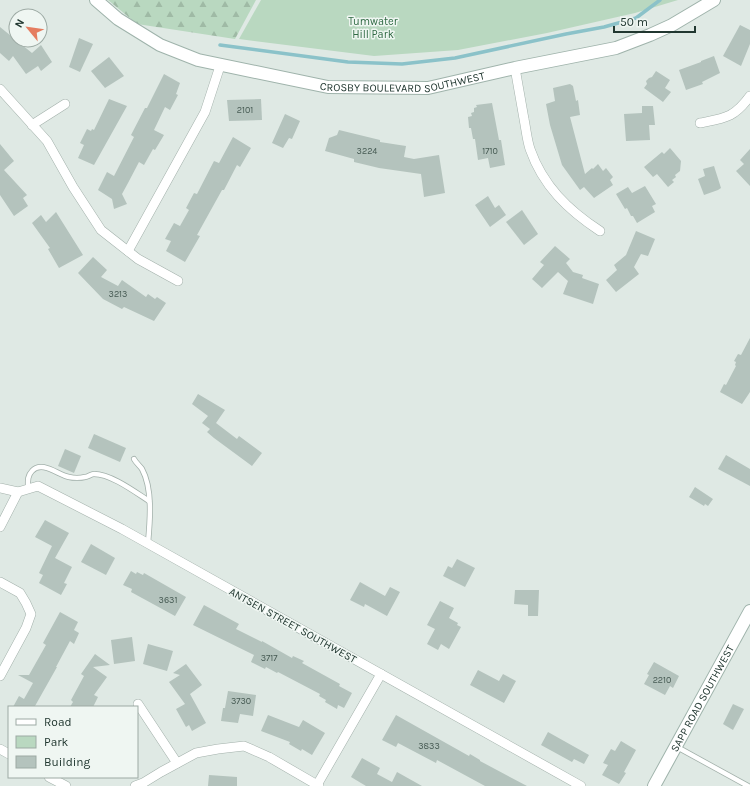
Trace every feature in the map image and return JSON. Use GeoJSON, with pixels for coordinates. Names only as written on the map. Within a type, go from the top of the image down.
{"type":"FeatureCollection","features":[{"type":"Feature","properties":{"kind":"street","name":"CROSBY BOULEVARD SOUTHWEST"},"geometry":{"type":"LineString","coordinates":[[96,0],[118,19],[160,45],[198,60],[220,66],[328,87],[428,88],[515,68],[616,48],[672,25],[714,0]]}},
{"type":"Feature","properties":{"kind":"street"},"geometry":{"type":"LineString","coordinates":[[128,251],[205,112],[220,66]]}},
{"type":"Feature","properties":{"kind":"street"},"geometry":{"type":"LineString","coordinates":[[515,68],[530,148],[539,168],[551,188],[565,205],[580,218],[600,231]]}},
{"type":"Feature","properties":{"kind":"street"},"geometry":{"type":"LineString","coordinates":[[0,89],[46,141],[73,187],[101,230],[138,259],[178,281]]}},
{"type":"Feature","properties":{"kind":"street"},"geometry":{"type":"LineString","coordinates":[[700,122],[719,119],[735,114],[750,96]]}},
{"type":"Feature","properties":{"kind":"street"},"geometry":{"type":"LineString","coordinates":[[32,125],[64,104]]}},
{"type":"Feature","properties":{"kind":"street","name":"ANTSEN STREET SOUTHWEST"},"geometry":{"type":"LineString","coordinates":[[0,488],[18,492],[38,486],[148,543],[581,786]]}},
{"type":"Feature","properties":{"kind":"street"},"geometry":{"type":"LineString","coordinates":[[0,527],[18,492]]}},
{"type":"Feature","properties":{"kind":"street"},"geometry":{"type":"LineString","coordinates":[[0,582],[20,593],[31,614],[26,628],[0,676]]}},
{"type":"Feature","properties":{"kind":"street","name":"SAPP ROAD SOUTHWEST"},"geometry":{"type":"LineString","coordinates":[[654,786],[750,611]]}},
{"type":"Feature","properties":{"kind":"street"},"geometry":{"type":"LineString","coordinates":[[135,786],[196,753],[244,746],[269,757],[318,785],[381,674]]}},
{"type":"Feature","properties":{"kind":"street"},"geometry":{"type":"LineString","coordinates":[[138,704],[177,763]]}},
{"type":"Feature","properties":{"kind":"street"},"geometry":{"type":"LineString","coordinates":[[51,778],[66,786]]}},
{"type":"Feature","properties":{"kind":"lane"},"geometry":{"type":"LineString","coordinates":[[134,460],[142,470],[148,488],[150,521],[148,543]]}},
{"type":"Feature","properties":{"kind":"lane"},"geometry":{"type":"LineString","coordinates":[[28,489],[30,473],[34,469],[41,467],[69,477],[84,477],[93,474],[106,477],[122,483],[149,501]]}},
{"type":"Feature","properties":{"kind":"lane"},"geometry":{"type":"LineString","coordinates":[[676,746],[748,786]]}},
{"type":"Feature","properties":{"kind":"green space"},"geometry":{"type":"Polygon","coordinates":[[[108,0],[256,0],[235,39],[137,24],[108,0]]]}},
{"type":"Feature","properties":{"kind":"green space","name":"Tumwater Hill Park"},"geometry":{"type":"Polygon","coordinates":[[[261,0],[678,0],[635,13],[547,33],[458,50],[374,56],[239,39],[261,0]]]}},
{"type":"Feature","properties":{"kind":"building"},"geometry":{"type":"Polygon","coordinates":[[[740,25],[750,30],[750,44],[741,66],[723,56],[740,25]]]}},
{"type":"Feature","properties":{"kind":"building"},"geometry":{"type":"Polygon","coordinates":[[[0,27],[8,34],[8,48],[26,48],[32,53],[38,48],[43,48],[52,62],[41,71],[38,66],[26,74],[13,56],[9,61],[0,53],[0,27]]]}},
{"type":"Feature","properties":{"kind":"building"},"geometry":{"type":"Polygon","coordinates":[[[79,38],[93,44],[80,72],[69,67],[79,38]]]}},
{"type":"Feature","properties":{"kind":"building"},"geometry":{"type":"Polygon","coordinates":[[[714,56],[720,73],[702,82],[703,84],[686,90],[679,70],[714,56]]]}},
{"type":"Feature","properties":{"kind":"building"},"geometry":{"type":"Polygon","coordinates":[[[109,57],[124,76],[105,88],[91,71],[109,57]]]}},
{"type":"Feature","properties":{"kind":"building"},"geometry":{"type":"Polygon","coordinates":[[[656,71],[670,80],[665,88],[671,92],[663,102],[644,88],[647,84],[646,81],[652,77],[656,71]]]}},
{"type":"Feature","properties":{"kind":"building"},"geometry":{"type":"Polygon","coordinates":[[[164,74],[180,83],[176,94],[178,95],[170,110],[165,107],[154,130],[164,135],[155,150],[153,149],[144,165],[139,162],[122,194],[127,204],[114,209],[112,199],[98,190],[107,172],[114,176],[134,137],[131,135],[145,108],[147,108],[164,74]]]}},
{"type":"Feature","properties":{"kind":"building"},"geometry":{"type":"Polygon","coordinates":[[[570,84],[573,86],[576,101],[578,100],[580,115],[570,117],[585,174],[598,164],[603,171],[606,168],[613,177],[610,180],[613,185],[594,198],[584,187],[580,190],[562,165],[550,125],[546,104],[555,101],[553,88],[570,84]]]}},
{"type":"Feature","properties":{"kind":"building"},"geometry":{"type":"Polygon","coordinates":[[[109,99],[127,106],[94,165],[78,158],[84,145],[80,143],[87,129],[91,131],[92,129],[94,130],[109,99]]]}},
{"type":"Feature","properties":{"kind":"building"},"geometry":{"type":"Polygon","coordinates":[[[261,99],[262,120],[229,121],[227,100],[261,99]]]}},
{"type":"Feature","properties":{"kind":"building"},"geometry":{"type":"Polygon","coordinates":[[[492,103],[499,140],[501,140],[505,165],[490,168],[488,158],[478,160],[475,139],[473,139],[471,128],[469,128],[468,117],[472,116],[471,113],[474,112],[474,108],[477,107],[476,105],[492,103]]]}},
{"type":"Feature","properties":{"kind":"building"},"geometry":{"type":"Polygon","coordinates":[[[642,106],[653,106],[655,125],[649,125],[650,140],[626,141],[624,114],[642,113],[642,106]]]}},
{"type":"Feature","properties":{"kind":"building"},"geometry":{"type":"Polygon","coordinates":[[[285,114],[300,121],[292,139],[289,138],[283,148],[272,143],[285,114]]]}},
{"type":"Feature","properties":{"kind":"building"},"geometry":{"type":"Polygon","coordinates":[[[339,130],[380,140],[380,142],[406,146],[404,157],[414,159],[439,155],[445,193],[424,197],[421,174],[379,168],[354,162],[354,159],[325,151],[329,138],[337,135],[339,130]]]}},
{"type":"Feature","properties":{"kind":"building"},"geometry":{"type":"Polygon","coordinates":[[[233,137],[251,148],[240,167],[237,165],[224,190],[222,190],[197,235],[200,236],[185,262],[166,251],[171,241],[165,239],[174,223],[180,226],[189,210],[186,208],[194,193],[197,194],[214,161],[219,163],[233,137]]]}},
{"type":"Feature","properties":{"kind":"building"},"geometry":{"type":"Polygon","coordinates":[[[0,144],[14,161],[4,170],[27,195],[23,198],[28,206],[14,216],[0,195],[0,144]]]}},
{"type":"Feature","properties":{"kind":"building"},"geometry":{"type":"Polygon","coordinates":[[[670,148],[681,161],[680,171],[672,180],[674,182],[668,187],[657,174],[653,177],[644,167],[662,152],[664,154],[670,148]]]}},
{"type":"Feature","properties":{"kind":"building"},"geometry":{"type":"Polygon","coordinates":[[[750,149],[750,186],[736,171],[744,164],[740,160],[750,149]]]}},
{"type":"Feature","properties":{"kind":"building"},"geometry":{"type":"Polygon","coordinates":[[[714,166],[721,188],[704,195],[698,179],[705,176],[703,169],[714,166]]]}},
{"type":"Feature","properties":{"kind":"building"},"geometry":{"type":"Polygon","coordinates":[[[645,186],[656,204],[652,206],[655,212],[637,223],[627,208],[625,209],[616,194],[628,187],[632,193],[645,186]]]}},
{"type":"Feature","properties":{"kind":"building"},"geometry":{"type":"Polygon","coordinates":[[[488,196],[495,208],[499,205],[506,215],[490,227],[475,205],[488,196]]]}},
{"type":"Feature","properties":{"kind":"building"},"geometry":{"type":"Polygon","coordinates":[[[522,210],[538,234],[524,245],[506,222],[522,210]]]}},
{"type":"Feature","properties":{"kind":"building"},"geometry":{"type":"Polygon","coordinates":[[[56,212],[83,255],[59,268],[48,249],[50,248],[32,223],[41,215],[46,222],[56,212]]]}},
{"type":"Feature","properties":{"kind":"building"},"geometry":{"type":"Polygon","coordinates":[[[636,231],[655,239],[648,256],[641,254],[634,267],[639,274],[616,292],[606,280],[617,270],[614,265],[626,255],[636,231]]]}},
{"type":"Feature","properties":{"kind":"building"},"geometry":{"type":"Polygon","coordinates":[[[555,246],[570,259],[566,263],[573,272],[583,275],[582,278],[599,284],[593,304],[563,294],[568,281],[558,272],[542,288],[532,279],[544,265],[540,262],[555,246]]]}},
{"type":"Feature","properties":{"kind":"building"},"geometry":{"type":"Polygon","coordinates":[[[93,257],[107,270],[101,277],[118,286],[122,280],[146,297],[148,294],[155,299],[157,297],[166,303],[154,321],[124,307],[122,309],[103,299],[78,273],[93,257]]]}},
{"type":"Feature","properties":{"kind":"building"},"geometry":{"type":"Polygon","coordinates":[[[750,338],[750,392],[742,404],[720,392],[724,384],[726,385],[736,366],[736,362],[734,361],[738,354],[741,355],[750,338]]]}},
{"type":"Feature","properties":{"kind":"building"},"geometry":{"type":"Polygon","coordinates":[[[198,394],[225,410],[216,423],[237,439],[239,436],[262,453],[252,466],[207,432],[210,429],[202,423],[208,416],[192,404],[198,394]]]}},
{"type":"Feature","properties":{"kind":"building"},"geometry":{"type":"Polygon","coordinates":[[[94,434],[126,448],[120,462],[88,448],[94,434]]]}},
{"type":"Feature","properties":{"kind":"building"},"geometry":{"type":"Polygon","coordinates":[[[65,449],[81,456],[74,473],[58,466],[65,449]]]}},
{"type":"Feature","properties":{"kind":"building"},"geometry":{"type":"Polygon","coordinates":[[[726,455],[750,469],[750,486],[718,469],[726,455]]]}},
{"type":"Feature","properties":{"kind":"building"},"geometry":{"type":"Polygon","coordinates":[[[695,487],[713,499],[708,506],[705,504],[704,506],[689,497],[695,487]]]}},
{"type":"Feature","properties":{"kind":"building"},"geometry":{"type":"Polygon","coordinates":[[[45,520],[69,533],[55,558],[72,567],[64,583],[67,584],[61,595],[39,583],[43,575],[39,573],[52,546],[35,537],[45,520]]]}},
{"type":"Feature","properties":{"kind":"building"},"geometry":{"type":"Polygon","coordinates":[[[91,544],[115,558],[106,575],[81,562],[91,544]]]}},
{"type":"Feature","properties":{"kind":"building"},"geometry":{"type":"Polygon","coordinates":[[[457,559],[475,568],[465,587],[443,576],[448,566],[452,568],[457,559]]]}},
{"type":"Feature","properties":{"kind":"building"},"geometry":{"type":"Polygon","coordinates":[[[131,571],[136,574],[137,572],[143,575],[144,573],[186,597],[175,616],[131,592],[132,589],[123,585],[131,571]]]}},
{"type":"Feature","properties":{"kind":"building"},"geometry":{"type":"Polygon","coordinates":[[[360,582],[385,596],[390,587],[400,592],[387,616],[365,604],[364,607],[350,600],[360,582]]]}},
{"type":"Feature","properties":{"kind":"building"},"geometry":{"type":"Polygon","coordinates":[[[515,590],[539,590],[538,616],[528,616],[528,605],[514,604],[515,590]]]}},
{"type":"Feature","properties":{"kind":"building"},"geometry":{"type":"Polygon","coordinates":[[[440,601],[454,608],[449,618],[458,623],[457,625],[461,627],[449,649],[441,644],[438,650],[427,644],[435,629],[427,625],[440,601]]]}},
{"type":"Feature","properties":{"kind":"building"},"geometry":{"type":"Polygon","coordinates":[[[204,605],[239,624],[236,629],[262,641],[292,658],[293,656],[304,661],[302,663],[340,684],[339,686],[352,693],[344,708],[338,705],[337,709],[325,702],[326,700],[319,696],[320,694],[278,672],[277,673],[266,667],[265,669],[251,662],[254,655],[193,625],[204,605]]]}},
{"type":"Feature","properties":{"kind":"building"},"geometry":{"type":"Polygon","coordinates":[[[60,612],[78,622],[74,630],[79,633],[74,644],[70,641],[35,706],[14,706],[19,696],[24,699],[33,683],[18,675],[29,675],[46,645],[43,643],[60,612]]]}},
{"type":"Feature","properties":{"kind":"building"},"geometry":{"type":"Polygon","coordinates":[[[132,637],[135,661],[114,664],[111,640],[132,637]]]}},
{"type":"Feature","properties":{"kind":"building"},"geometry":{"type":"Polygon","coordinates":[[[148,644],[173,651],[167,671],[143,664],[148,644]]]}},
{"type":"Feature","properties":{"kind":"building"},"geometry":{"type":"Polygon","coordinates":[[[95,654],[110,665],[93,667],[107,677],[94,695],[98,697],[94,706],[71,706],[73,702],[71,700],[84,676],[81,674],[95,654]]]}},
{"type":"Feature","properties":{"kind":"building"},"geometry":{"type":"Polygon","coordinates":[[[654,662],[679,676],[673,688],[670,686],[665,695],[644,684],[649,675],[647,674],[654,662]]]}},
{"type":"Feature","properties":{"kind":"building"},"geometry":{"type":"Polygon","coordinates":[[[186,664],[202,685],[190,694],[206,723],[192,731],[189,725],[186,727],[176,709],[185,704],[169,682],[180,675],[173,673],[186,664]]]}},
{"type":"Feature","properties":{"kind":"building"},"geometry":{"type":"Polygon","coordinates":[[[478,670],[499,681],[503,674],[516,681],[504,703],[470,685],[478,670]]]}},
{"type":"Feature","properties":{"kind":"building"},"geometry":{"type":"Polygon","coordinates":[[[228,691],[256,695],[253,716],[240,714],[238,723],[221,721],[228,691]]]}},
{"type":"Feature","properties":{"kind":"building"},"geometry":{"type":"Polygon","coordinates":[[[733,704],[744,709],[733,730],[723,724],[733,704]]]}},
{"type":"Feature","properties":{"kind":"building"},"geometry":{"type":"Polygon","coordinates":[[[268,715],[299,727],[303,720],[325,733],[312,755],[289,744],[290,742],[261,731],[268,715]]]}},
{"type":"Feature","properties":{"kind":"building"},"geometry":{"type":"Polygon","coordinates":[[[396,715],[469,756],[470,754],[480,761],[527,786],[485,786],[437,760],[436,763],[398,743],[396,747],[382,740],[396,715]]]}},
{"type":"Feature","properties":{"kind":"building"},"geometry":{"type":"Polygon","coordinates":[[[548,732],[589,755],[584,764],[574,759],[572,762],[541,745],[548,732]]]}},
{"type":"Feature","properties":{"kind":"building"},"geometry":{"type":"Polygon","coordinates":[[[621,741],[636,750],[624,772],[626,773],[619,784],[602,775],[608,765],[603,763],[611,749],[615,751],[621,741]]]}},
{"type":"Feature","properties":{"kind":"building"},"geometry":{"type":"Polygon","coordinates":[[[362,758],[380,768],[377,774],[392,782],[397,772],[422,786],[366,786],[351,777],[362,758]]]}},
{"type":"Feature","properties":{"kind":"building"},"geometry":{"type":"Polygon","coordinates":[[[209,775],[237,777],[237,786],[208,786],[209,775]]]}},
{"type":"Feature","properties":{"kind":"waterway"},"geometry":{"type":"LineString","coordinates":[[220,45],[348,62],[402,64],[455,58],[604,27],[636,18],[660,0]]}}]}
